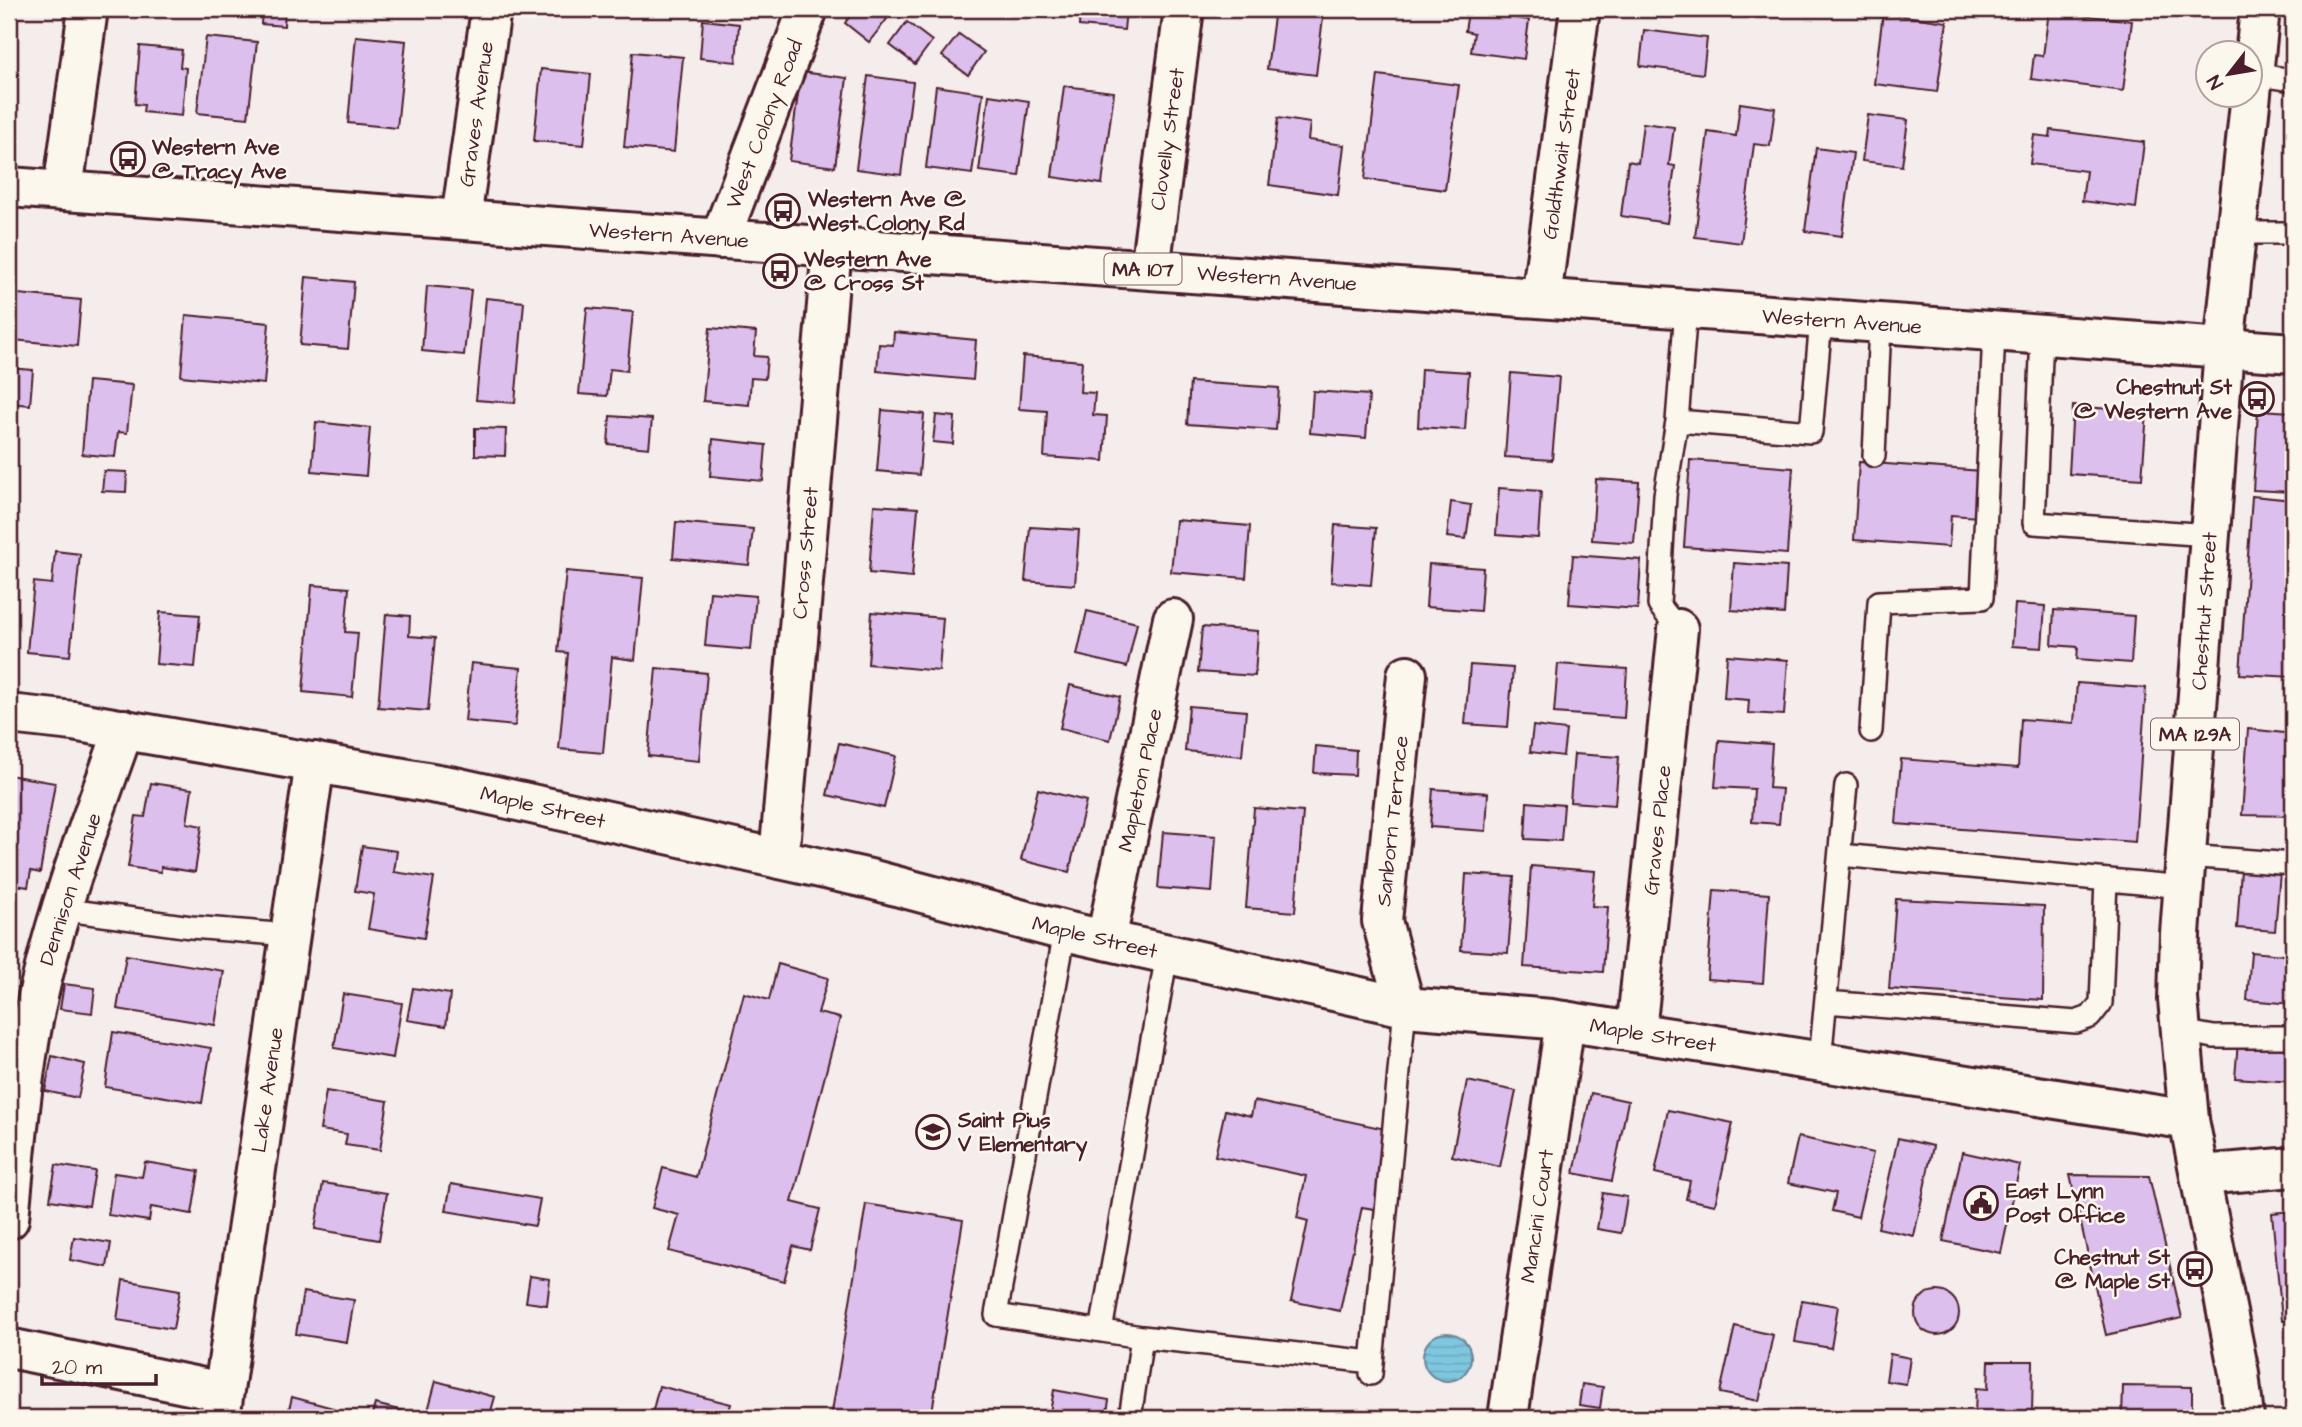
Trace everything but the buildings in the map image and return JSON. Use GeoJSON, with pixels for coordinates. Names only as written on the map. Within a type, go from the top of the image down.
{"type":"FeatureCollection","features":[{"type":"Feature","properties":{"kind":"street"},"geometry":{"type":"LineString","coordinates":[[63,190],[88,9]]}},
{"type":"Feature","properties":{"kind":"street","name":"Graves Avenue"},"geometry":{"type":"LineString","coordinates":[[461,219],[491,9]]}},
{"type":"Feature","properties":{"kind":"street","name":"West Colony Road"},"geometry":{"type":"LineString","coordinates":[[720,239],[808,9]]}},
{"type":"Feature","properties":{"kind":"street","name":"Clovelly Street"},"geometry":{"type":"LineString","coordinates":[[1150,269],[1184,9]]}},
{"type":"Feature","properties":{"kind":"street","name":"Goldthwait Street"},"geometry":{"type":"LineString","coordinates":[[1541,299],[1580,9]]}},
{"type":"Feature","properties":{"kind":"street","name":"Chestnut Street"},"geometry":{"type":"LineString","coordinates":[[2257,38],[2260,9]]}},
{"type":"Feature","properties":{"kind":"street","name":"Chestnut Street"},"geometry":{"type":"LineString","coordinates":[[2244,1418],[2239,1373],[2189,1120],[2178,999],[2224,348],[2249,108]]}},
{"type":"Feature","properties":{"kind":"street","name":"Western Avenue"},"geometry":{"type":"LineString","coordinates":[[9,187],[2293,353]]}},
{"type":"Feature","properties":{"kind":"street","name":"Cross Street"},"geometry":{"type":"LineString","coordinates":[[779,859],[832,247]]}},
{"type":"Feature","properties":{"kind":"street","name":"Mapleton Place"},"geometry":{"type":"LineString","coordinates":[[1106,940],[1173,619]]}},
{"type":"Feature","properties":{"kind":"street","name":"Graves Place"},"geometry":{"type":"LineString","coordinates":[[1636,1032],[1678,629]]}},
{"type":"Feature","properties":{"kind":"street","name":"Sanborn Terrace"},"geometry":{"type":"LineString","coordinates":[[1405,1007],[1382,921],[1407,675]]}},
{"type":"Feature","properties":{"kind":"street","name":"Maple Street"},"geometry":{"type":"LineString","coordinates":[[9,714],[124,729],[455,787],[870,879],[1065,931],[1300,981],[1405,1007],[1565,1021],[2189,1120]]}},
{"type":"Feature","properties":{"kind":"street","name":"Dennison Avenue"},"geometry":{"type":"LineString","coordinates":[[9,1219],[27,1063],[43,975],[60,909],[124,729]]}},
{"type":"Feature","properties":{"kind":"street","name":"Lake Avenue"},"geometry":{"type":"LineString","coordinates":[[221,1405],[315,762]]}},
{"type":"Feature","properties":{"kind":"street","name":"Mancini Court"},"geometry":{"type":"LineString","coordinates":[[1509,1411],[1565,1021]]}},
{"type":"Feature","properties":{"kind":"street"},"geometry":{"type":"LineString","coordinates":[[2202,1175],[2293,1167]]}},
{"type":"Feature","properties":{"kind":"street"},"geometry":{"type":"LineString","coordinates":[[9,1348],[221,1405]]}},
{"type":"Feature","properties":{"kind":"lane"},"geometry":{"type":"LineString","coordinates":[[2264,76],[2293,80]]}},
{"type":"Feature","properties":{"kind":"lane"},"geometry":{"type":"LineString","coordinates":[[2236,233],[2293,233]]}},
{"type":"Feature","properties":{"kind":"lane"},"geometry":{"type":"LineString","coordinates":[[1678,629],[1659,605],[1665,495],[1677,421],[1686,309]]}},
{"type":"Feature","properties":{"kind":"lane"},"geometry":{"type":"LineString","coordinates":[[1677,421],[1811,432],[1821,320]]}},
{"type":"Feature","properties":{"kind":"lane"},"geometry":{"type":"LineString","coordinates":[[1874,456],[1880,325]]}},
{"type":"Feature","properties":{"kind":"lane"},"geometry":{"type":"LineString","coordinates":[[1871,730],[1879,602],[1982,598],[1994,332]]}},
{"type":"Feature","properties":{"kind":"lane"},"geometry":{"type":"LineString","coordinates":[[2042,335],[2034,523],[2210,535]]}},
{"type":"Feature","properties":{"kind":"lane"},"geometry":{"type":"LineString","coordinates":[[1820,1061],[1846,785]]}},
{"type":"Feature","properties":{"kind":"lane"},"geometry":{"type":"LineString","coordinates":[[1840,855],[2106,881],[2293,864]]}},
{"type":"Feature","properties":{"kind":"lane"},"geometry":{"type":"LineString","coordinates":[[1826,1002],[2076,1022],[2090,1017],[2101,1003],[2106,881]]}},
{"type":"Feature","properties":{"kind":"lane"},"geometry":{"type":"LineString","coordinates":[[60,909],[191,927],[290,935]]}},
{"type":"Feature","properties":{"kind":"lane"},"geometry":{"type":"LineString","coordinates":[[1065,931],[996,1315],[1371,1368],[1405,1007]]}},
{"type":"Feature","properties":{"kind":"lane"},"geometry":{"type":"LineString","coordinates":[[1101,1331],[1167,954]]}},
{"type":"Feature","properties":{"kind":"lane"},"geometry":{"type":"LineString","coordinates":[[2181,1031],[2214,1037],[2293,1037]]}},
{"type":"Feature","properties":{"kind":"lane"},"geometry":{"type":"LineString","coordinates":[[1130,1418],[1142,1337]]}},
{"type":"Feature","properties":{"kind":"water"},"geometry":{"type":"Polygon","coordinates":[[[1447,1333],[1456,1334],[1464,1340],[1470,1348],[1470,1366],[1464,1374],[1456,1380],[1447,1381],[1438,1380],[1430,1374],[1424,1366],[1423,1357],[1424,1348],[1430,1340],[1438,1334],[1447,1333]]]}},
{"type":"Feature","properties":{"kind":"place","name":"Western Ave @ Tracy Ave"},"geometry":{"type":"Point","coordinates":[128,159]}},
{"type":"Feature","properties":{"kind":"place","name":"Western Ave @ West Colony Rd"},"geometry":{"type":"Point","coordinates":[783,211]}},
{"type":"Feature","properties":{"kind":"place","name":"Western Ave @ Cross St"},"geometry":{"type":"Point","coordinates":[780,271]}},
{"type":"Feature","properties":{"kind":"place","name":"Chestnut St @ Western Ave"},"geometry":{"type":"Point","coordinates":[2257,399]}},
{"type":"Feature","properties":{"kind":"place","name":"Saint Pius V Elementary"},"geometry":{"type":"Point","coordinates":[933,1132]}},
{"type":"Feature","properties":{"kind":"place","name":"East Lynn Post Office"},"geometry":{"type":"Point","coordinates":[1981,1203]}},
{"type":"Feature","properties":{"kind":"place","name":"Chestnut St @ Maple St"},"geometry":{"type":"Point","coordinates":[2195,1269]}}]}
